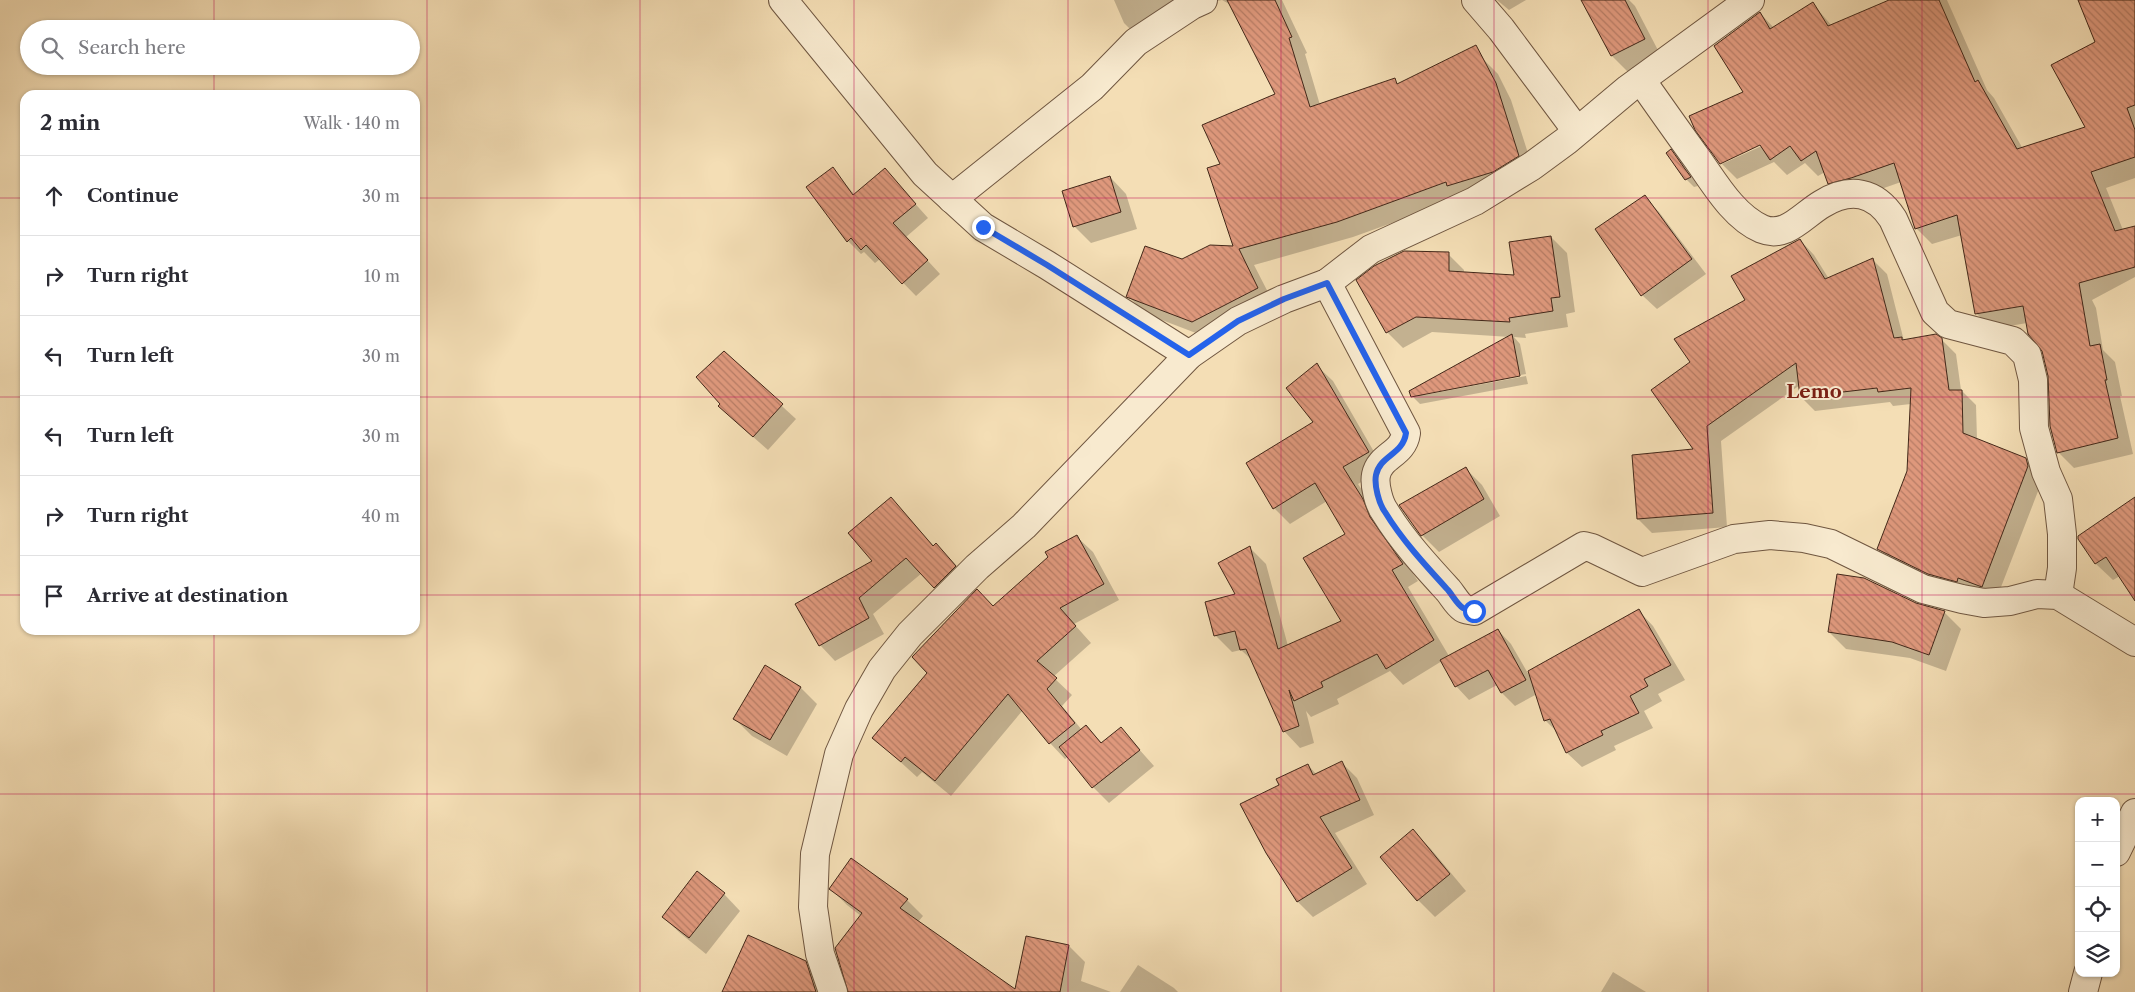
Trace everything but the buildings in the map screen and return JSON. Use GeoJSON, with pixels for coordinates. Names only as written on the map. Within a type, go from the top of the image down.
{"type":"FeatureCollection","features":[{"type":"Feature","properties":{"kind":"street"},"geometry":{"type":"LineString","coordinates":[[783,0],[925,174],[983,227],[1047,265],[1189,355]]}},
{"type":"Feature","properties":{"kind":"street"},"geometry":{"type":"LineString","coordinates":[[952,199],[1092,87],[1136,42],[1203,0]]}},
{"type":"Feature","properties":{"kind":"street"},"geometry":{"type":"LineString","coordinates":[[1476,0],[1501,29],[1577,132]]}},
{"type":"Feature","properties":{"kind":"street"},"geometry":{"type":"LineString","coordinates":[[833,992],[820,954],[813,907],[815,854],[839,754],[860,709],[882,669],[910,634],[977,567],[1024,526],[1189,355],[1238,321],[1284,299],[1327,283],[1372,249],[1483,196],[1532,166],[1641,80],[1750,0]]}},
{"type":"Feature","properties":{"kind":"street"},"geometry":{"type":"LineString","coordinates":[[1641,80],[1727,200],[1748,221],[1763,229],[1777,232],[1786,229],[1822,203],[1848,193],[1861,193],[1885,208],[1893,219],[1935,312],[1948,324],[2013,341],[2027,355],[2033,380],[2034,428],[2059,508],[2062,534],[2062,568],[2058,595]]}},
{"type":"Feature","properties":{"kind":"street"},"geometry":{"type":"LineString","coordinates":[[1327,283],[1406,433],[1405,442],[1398,450],[1388,456],[1380,466],[1376,476],[1376,486],[1383,511],[1426,567],[1464,609],[1474,611],[1584,546],[1642,572],[1734,539],[1770,535],[1804,538],[1831,544],[1924,589],[1962,599],[1984,603],[2010,601],[2037,594],[2058,595],[2135,642]]}},
{"type":"Feature","properties":{"kind":"street"},"geometry":{"type":"LineString","coordinates":[[2120,844],[2135,813]]}},
{"type":"Feature","properties":{"kind":"street"},"geometry":{"type":"LineString","coordinates":[[2083,992],[2087,977]]}},
{"type":"Feature","properties":{"kind":"district","name":"Lemo"},"geometry":{"type":"Point","coordinates":[1814,391]}},
{"type":"Feature","properties":{"kind":"route"},"geometry":{"type":"LineString","coordinates":[[983,227],[1047,265],[1189,355],[1238,321],[1284,299],[1327,283],[1406,433],[1405,442],[1398,450],[1388,456],[1380,466],[1376,476],[1376,486],[1383,511],[1426,567],[1464,609],[1474,611]]}}]}
